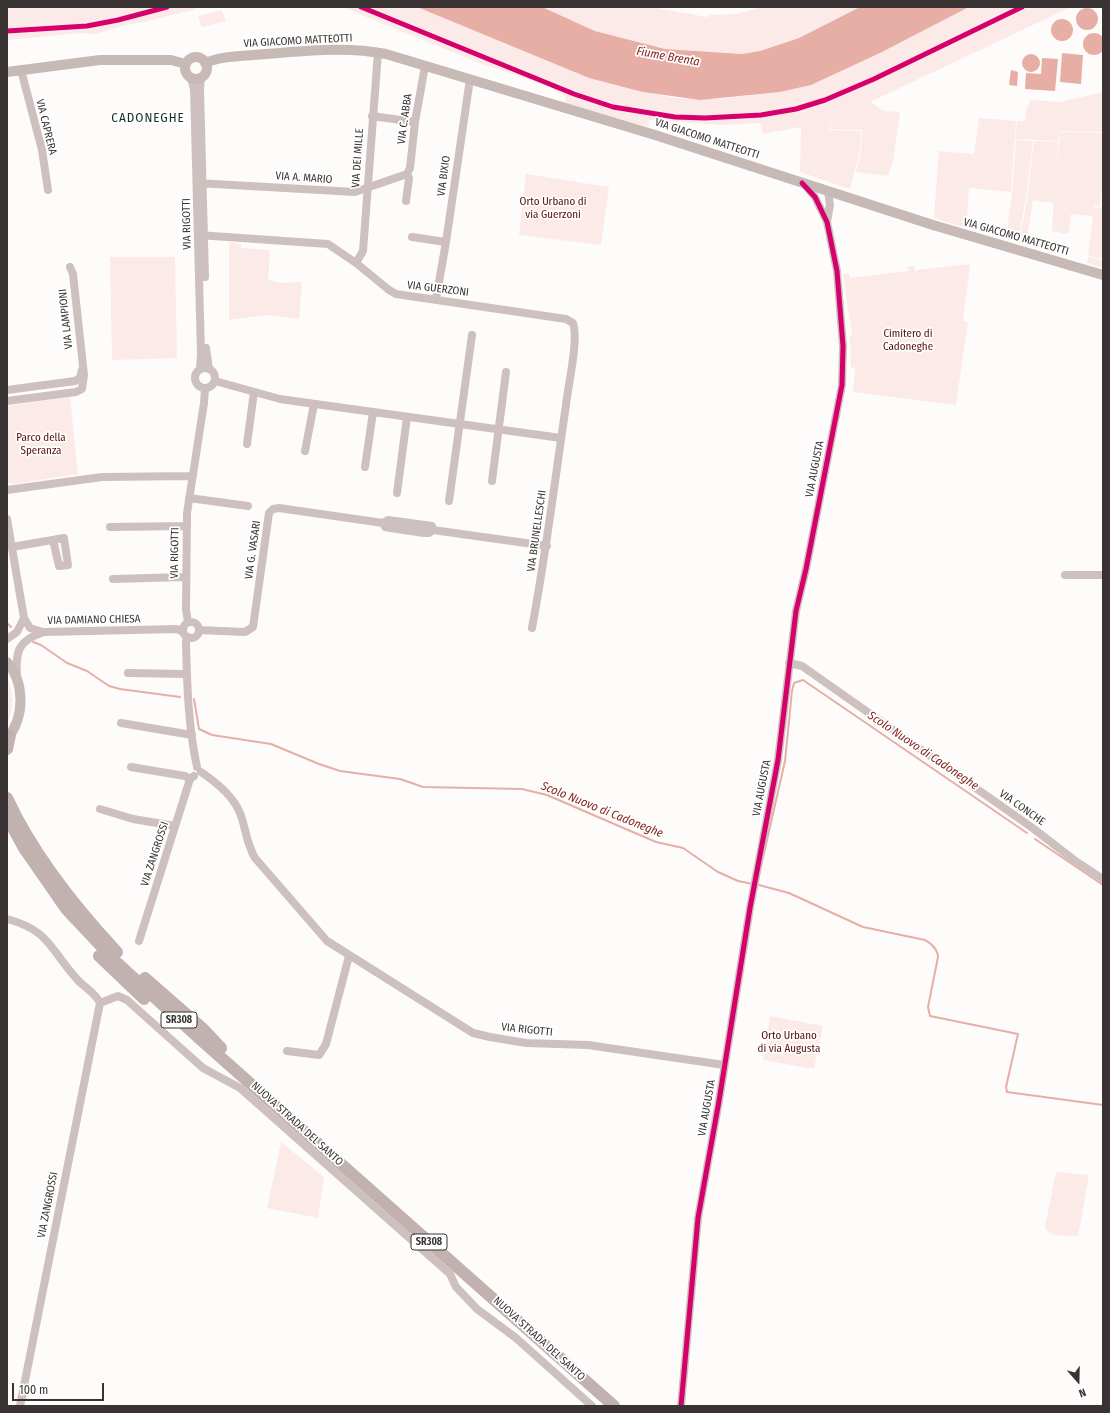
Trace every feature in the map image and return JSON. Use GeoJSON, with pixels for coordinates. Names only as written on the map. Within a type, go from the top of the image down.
{"type":"FeatureCollection","features":[{"type":"Feature","properties":{"kind":"highway"},"geometry":{"type":"LineString","coordinates":[[7,749],[8,737]]}},
{"type":"Feature","properties":{"kind":"highway"},"geometry":{"type":"LineString","coordinates":[[7,798],[14,813],[46,864],[86,918],[122,957],[202,1028],[226,1052],[244,1077]]}},
{"type":"Feature","properties":{"kind":"highway","name":"NUOVA STRADA DEL SANTO"},"geometry":{"type":"LineString","coordinates":[[7,818],[24,848],[67,910],[115,961],[614,1406]]}},
{"type":"Feature","properties":{"kind":"highway"},"geometry":{"type":"LineString","coordinates":[[7,835],[48,898],[113,971],[213,1060],[244,1077]]}},
{"type":"Feature","properties":{"kind":"main road","name":"VIA GIACOMO MATTEOTTI"},"geometry":{"type":"LineString","coordinates":[[205,63],[224,58],[317,50],[363,50],[378,52],[718,155],[842,196],[1103,275]]}},
{"type":"Feature","properties":{"kind":"main road"},"geometry":{"type":"LineString","coordinates":[[197,58],[205,63],[206,71],[196,78],[186,72],[186,64],[191,59],[197,58]]}},
{"type":"Feature","properties":{"kind":"main road"},"geometry":{"type":"LineString","coordinates":[[7,72],[100,60],[170,60],[186,64]]}},
{"type":"Feature","properties":{"kind":"main road"},"geometry":{"type":"LineString","coordinates":[[7,662],[17,679],[20,707],[17,723],[8,737]]}},
{"type":"Feature","properties":{"kind":"street","name":"VIA DEI MILLE"},"geometry":{"type":"LineString","coordinates":[[356,263],[362,251],[378,52]]}},
{"type":"Feature","properties":{"kind":"street","name":"VIA C. ABBA"},"geometry":{"type":"LineString","coordinates":[[406,201],[409,178],[407,174],[410,168],[415,122],[425,66]]}},
{"type":"Feature","properties":{"kind":"street","name":"VIA CAPRERA"},"geometry":{"type":"LineString","coordinates":[[21,70],[41,144],[48,190]]}},
{"type":"Feature","properties":{"kind":"street","name":"VIA RIGOTTI"},"geometry":{"type":"LineString","coordinates":[[196,78],[194,89],[200,183],[206,354],[209,369],[214,374],[215,381]]}},
{"type":"Feature","properties":{"kind":"street","name":"VIA BIXIO"},"geometry":{"type":"LineString","coordinates":[[436,299],[470,80]]}},
{"type":"Feature","properties":{"kind":"street"},"geometry":{"type":"LineString","coordinates":[[372,116],[415,122]]}},
{"type":"Feature","properties":{"kind":"street","name":"VIA A. MARIO"},"geometry":{"type":"LineString","coordinates":[[200,183],[355,192],[407,174]]}},
{"type":"Feature","properties":{"kind":"street","name":"VIA AUGUSTA"},"geometry":{"type":"LineString","coordinates":[[681,1406],[698,1218],[719,1101],[754,885],[778,760],[796,611],[806,569],[842,385],[843,346],[839,285],[827,222],[819,204],[802,183]]}},
{"type":"Feature","properties":{"kind":"street"},"geometry":{"type":"LineString","coordinates":[[819,204],[828,191]]}},
{"type":"Feature","properties":{"kind":"street","name":"VIA AUGUSTA"},"geometry":{"type":"LineString","coordinates":[[827,222],[830,205],[828,191]]}},
{"type":"Feature","properties":{"kind":"street"},"geometry":{"type":"LineString","coordinates":[[830,205],[842,196]]}},
{"type":"Feature","properties":{"kind":"street","name":"VIA RIGOTTI"},"geometry":{"type":"LineString","coordinates":[[188,622],[185,577],[189,498],[205,389],[197,385],[195,380],[196,374],[200,369],[201,235]]}},
{"type":"Feature","properties":{"kind":"street","name":"VIA GUERZONI"},"geometry":{"type":"LineString","coordinates":[[201,235],[328,244],[356,263],[396,294],[566,319],[573,323],[575,329],[561,438]]}},
{"type":"Feature","properties":{"kind":"street"},"geometry":{"type":"LineString","coordinates":[[412,237],[446,242]]}},
{"type":"Feature","properties":{"kind":"street","name":"VIA LAMPIONI"},"geometry":{"type":"LineString","coordinates":[[7,401],[76,392],[82,389],[84,382],[73,274],[70,267]]}},
{"type":"Feature","properties":{"kind":"street"},"geometry":{"type":"LineString","coordinates":[[449,501],[472,335]]}},
{"type":"Feature","properties":{"kind":"street"},"geometry":{"type":"LineString","coordinates":[[200,369],[209,369]]}},
{"type":"Feature","properties":{"kind":"street"},"geometry":{"type":"LineString","coordinates":[[7,390],[75,381],[80,378],[82,370]]}},
{"type":"Feature","properties":{"kind":"street"},"geometry":{"type":"LineString","coordinates":[[492,481],[506,372]]}},
{"type":"Feature","properties":{"kind":"street"},"geometry":{"type":"LineString","coordinates":[[205,389],[212,386],[215,381],[280,399],[561,438]]}},
{"type":"Feature","properties":{"kind":"street"},"geometry":{"type":"LineString","coordinates":[[247,444],[254,392]]}},
{"type":"Feature","properties":{"kind":"street"},"geometry":{"type":"LineString","coordinates":[[305,451],[314,404]]}},
{"type":"Feature","properties":{"kind":"street"},"geometry":{"type":"LineString","coordinates":[[365,467],[373,412]]}},
{"type":"Feature","properties":{"kind":"street"},"geometry":{"type":"LineString","coordinates":[[397,494],[407,417]]}},
{"type":"Feature","properties":{"kind":"street","name":"VIA BRUNELLESCHI"},"geometry":{"type":"LineString","coordinates":[[532,628],[547,546],[561,438]]}},
{"type":"Feature","properties":{"kind":"street"},"geometry":{"type":"LineString","coordinates":[[7,490],[102,477],[193,476]]}},
{"type":"Feature","properties":{"kind":"street"},"geometry":{"type":"LineString","coordinates":[[189,498],[248,506]]}},
{"type":"Feature","properties":{"kind":"street","name":"VIA G. VASARI"},"geometry":{"type":"LineString","coordinates":[[199,630],[245,632],[253,627],[269,513],[273,509],[279,508],[383,523],[391,520],[426,524],[432,526],[434,530],[547,546]]}},
{"type":"Feature","properties":{"kind":"street"},"geometry":{"type":"LineString","coordinates":[[7,519],[24,618],[30,628],[44,632]]}},
{"type":"Feature","properties":{"kind":"street"},"geometry":{"type":"LineString","coordinates":[[110,527],[187,526]]}},
{"type":"Feature","properties":{"kind":"street"},"geometry":{"type":"LineString","coordinates":[[12,547],[53,540]]}},
{"type":"Feature","properties":{"kind":"street"},"geometry":{"type":"LineString","coordinates":[[1065,575],[1103,575]]}},
{"type":"Feature","properties":{"kind":"street"},"geometry":{"type":"LineString","coordinates":[[113,579],[185,577]]}},
{"type":"Feature","properties":{"kind":"street"},"geometry":{"type":"LineString","coordinates":[[7,639],[17,632],[24,618]]}},
{"type":"Feature","properties":{"kind":"street"},"geometry":{"type":"LineString","coordinates":[[131,767],[185,776],[196,773],[184,625],[188,622],[195,623],[199,630],[195,636],[185,634]]}},
{"type":"Feature","properties":{"kind":"street","name":"VIA DAMIANO CHIESA"},"geometry":{"type":"LineString","coordinates":[[17,679],[17,660],[19,649],[23,641],[30,636],[44,632],[177,629],[185,634]]}},
{"type":"Feature","properties":{"kind":"street","name":"VIA CONCHE"},"geometry":{"type":"LineString","coordinates":[[789,663],[802,666],[1034,829],[1074,860],[1103,879]]}},
{"type":"Feature","properties":{"kind":"street"},"geometry":{"type":"LineString","coordinates":[[128,673],[187,674]]}},
{"type":"Feature","properties":{"kind":"street"},"geometry":{"type":"LineString","coordinates":[[121,723],[192,735]]}},
{"type":"Feature","properties":{"kind":"street","name":"VIA RIGOTTI"},"geometry":{"type":"LineString","coordinates":[[196,773],[224,792],[237,807],[246,842],[255,858],[327,941],[473,1033],[526,1043],[588,1045],[724,1065]]}},
{"type":"Feature","properties":{"kind":"street","name":"VIA ZANGROSSI"},"geometry":{"type":"LineString","coordinates":[[139,940],[175,826],[196,773]]}},
{"type":"Feature","properties":{"kind":"street"},"geometry":{"type":"LineString","coordinates":[[100,809],[133,819],[175,826]]}},
{"type":"Feature","properties":{"kind":"street"},"geometry":{"type":"LineString","coordinates":[[7,919],[29,926],[44,936],[77,979],[97,998],[100,1006],[118,996],[122,997],[203,1068],[240,1088],[450,1274],[455,1281],[456,1287],[477,1309],[516,1338],[592,1406]]}},
{"type":"Feature","properties":{"kind":"street"},"geometry":{"type":"LineString","coordinates":[[287,1051],[319,1055],[322,1051],[349,956]]}},
{"type":"Feature","properties":{"kind":"street","name":"VIA ZANGROSSI"},"geometry":{"type":"LineString","coordinates":[[20,1406],[100,1006]]}},
{"type":"Feature","properties":{"kind":"green space"},"geometry":{"type":"Polygon","coordinates":[[[7,7],[198,7],[193,10],[126,25],[96,34],[80,33],[7,40],[7,7]]]}},
{"type":"Feature","properties":{"kind":"green space"},"geometry":{"type":"Polygon","coordinates":[[[342,7],[417,7],[589,78],[664,96],[684,99],[719,99],[780,92],[811,85],[880,53],[969,7],[1071,7],[870,102],[884,111],[900,112],[893,162],[888,176],[856,172],[861,151],[862,130],[831,129],[830,118],[830,130],[861,131],[860,151],[850,189],[800,172],[801,127],[763,134],[760,123],[722,125],[649,120],[649,127],[564,104],[566,97],[546,85],[480,63],[342,7]]]}},
{"type":"Feature","properties":{"kind":"green space"},"geometry":{"type":"Polygon","coordinates":[[[542,7],[650,7],[707,17],[710,15],[737,14],[762,7],[860,7],[799,38],[760,51],[742,54],[665,49],[595,31],[542,7]]]}},
{"type":"Feature","properties":{"kind":"green space"},"geometry":{"type":"Polygon","coordinates":[[[222,10],[226,21],[202,27],[198,16],[222,10]]]}},
{"type":"Feature","properties":{"kind":"green space"},"geometry":{"type":"Polygon","coordinates":[[[1103,92],[1103,132],[1060,131],[1058,141],[1015,139],[1017,121],[1025,121],[1027,107],[1031,100],[1060,102],[1103,92]]]}},
{"type":"Feature","properties":{"kind":"green space"},"geometry":{"type":"Polygon","coordinates":[[[979,118],[1016,121],[1011,192],[969,188],[966,228],[934,218],[939,151],[974,154],[970,186],[979,118]]]}},
{"type":"Feature","properties":{"kind":"green space"},"geometry":{"type":"Polygon","coordinates":[[[1060,132],[1103,133],[1103,183],[1100,206],[1094,205],[1093,207],[1103,208],[1103,259],[1088,256],[1093,214],[1092,216],[1071,214],[1068,234],[1052,231],[1054,195],[1053,203],[1033,200],[1026,244],[1019,243],[1027,199],[1034,141],[1058,142],[1057,164],[1060,132]]]}},
{"type":"Feature","properties":{"kind":"green space"},"geometry":{"type":"Polygon","coordinates":[[[1016,140],[1033,141],[1026,197],[1018,242],[1006,238],[1012,192],[1016,140]]]}},
{"type":"Feature","properties":{"kind":"green space","name":"Orto Urbano di via Guerzoni"},"geometry":{"type":"Polygon","coordinates":[[[526,174],[609,187],[601,245],[519,235],[526,174]]]}},
{"type":"Feature","properties":{"kind":"green space"},"geometry":{"type":"Polygon","coordinates":[[[229,242],[241,244],[241,248],[270,250],[268,280],[280,283],[302,282],[299,319],[266,315],[229,320],[229,242]]]}},
{"type":"Feature","properties":{"kind":"green space"},"geometry":{"type":"Polygon","coordinates":[[[110,257],[175,257],[177,358],[112,360],[110,257]]]}},
{"type":"Feature","properties":{"kind":"green space"},"geometry":{"type":"Polygon","coordinates":[[[1088,257],[1103,260],[1103,268],[1087,263],[1088,257]]]}},
{"type":"Feature","properties":{"kind":"green space","name":"Cimitero di Cadoneghe"},"geometry":{"type":"Polygon","coordinates":[[[970,264],[963,321],[968,322],[956,405],[853,392],[855,367],[851,368],[850,336],[852,336],[843,274],[849,273],[850,278],[908,271],[907,267],[914,266],[915,272],[917,270],[970,264]]]}},
{"type":"Feature","properties":{"kind":"green space","name":"Parco della Speranza"},"geometry":{"type":"Polygon","coordinates":[[[70,397],[78,474],[14,484],[8,483],[7,406],[70,397]]]}},
{"type":"Feature","properties":{"kind":"green space"},"geometry":{"type":"Polygon","coordinates":[[[7,677],[11,688],[12,706],[10,718],[7,723],[7,677]]]}},
{"type":"Feature","properties":{"kind":"green space","name":"Orto Urbano di via Augusta"},"geometry":{"type":"Polygon","coordinates":[[[770,1016],[823,1026],[814,1069],[763,1060],[770,1016]]]}},
{"type":"Feature","properties":{"kind":"green space"},"geometry":{"type":"Polygon","coordinates":[[[281,1142],[324,1177],[318,1218],[267,1208],[281,1142]]]}},
{"type":"Feature","properties":{"kind":"green space"},"geometry":{"type":"Polygon","coordinates":[[[1056,1172],[1089,1175],[1078,1236],[1055,1235],[1047,1231],[1045,1227],[1056,1172]]]}},
{"type":"Feature","properties":{"kind":"water","name":"Fiume Brenta"},"geometry":{"type":"Polygon","coordinates":[[[417,7],[542,7],[595,31],[665,49],[742,54],[760,51],[799,38],[860,7],[969,7],[880,53],[811,85],[780,92],[700,100],[643,92],[589,78],[417,7]]]}},
{"type":"Feature","properties":{"kind":"water"},"geometry":{"type":"Polygon","coordinates":[[[1087,8],[1095,11],[1098,19],[1095,27],[1087,30],[1079,27],[1076,19],[1079,11],[1087,8]]]}},
{"type":"Feature","properties":{"kind":"water"},"geometry":{"type":"Polygon","coordinates":[[[1058,19],[1066,19],[1073,26],[1073,34],[1066,41],[1058,41],[1051,34],[1051,26],[1058,19]]]}},
{"type":"Feature","properties":{"kind":"water"},"geometry":{"type":"Polygon","coordinates":[[[1094,33],[1102,36],[1105,44],[1102,52],[1094,55],[1086,52],[1083,44],[1086,36],[1094,33]]]}},
{"type":"Feature","properties":{"kind":"water"},"geometry":{"type":"Polygon","coordinates":[[[1062,53],[1083,55],[1081,84],[1060,82],[1062,53]]]}},
{"type":"Feature","properties":{"kind":"water"},"geometry":{"type":"Polygon","coordinates":[[[1031,54],[1037,57],[1040,63],[1037,69],[1031,72],[1025,69],[1022,63],[1025,57],[1031,54]]]}},
{"type":"Feature","properties":{"kind":"water"},"geometry":{"type":"Polygon","coordinates":[[[1042,58],[1058,59],[1055,91],[1025,89],[1026,73],[1041,74],[1042,58]]]}},
{"type":"Feature","properties":{"kind":"water"},"geometry":{"type":"Polygon","coordinates":[[[1011,70],[1018,72],[1017,86],[1009,85],[1011,70]]]}},
{"type":"Feature","properties":{"kind":"waterway","name":"Scolo Nuovo di Cadoneghe"},"geometry":{"type":"LineString","coordinates":[[7,623],[11,627]]}},
{"type":"Feature","properties":{"kind":"waterway","name":"Scolo Nuovo di Cadoneghe"},"geometry":{"type":"LineString","coordinates":[[33,642],[41,645],[67,663],[87,671],[109,686],[120,689],[180,697]]}},
{"type":"Feature","properties":{"kind":"waterway","name":"Scolo Nuovo di Cadoneghe"},"geometry":{"type":"LineString","coordinates":[[757,884],[785,761],[792,691],[794,683],[803,680],[1027,833]]}},
{"type":"Feature","properties":{"kind":"waterway","name":"Scolo Nuovo di Cadoneghe"},"geometry":{"type":"LineString","coordinates":[[194,699],[199,729],[212,735],[271,744],[340,771],[400,779],[423,787],[522,789],[547,795],[656,842],[683,848],[718,872],[738,881],[753,884]]}},
{"type":"Feature","properties":{"kind":"waterway","name":"Scolo Nuovo di Cadoneghe"},"geometry":{"type":"LineString","coordinates":[[1035,839],[1103,885]]}},
{"type":"Feature","properties":{"kind":"waterway"},"geometry":{"type":"LineString","coordinates":[[759,885],[789,893],[863,927],[927,941],[932,945],[938,954],[928,1007],[930,1016],[1018,1034],[1006,1087],[1007,1092],[1103,1105]]}},
{"type":"Feature","properties":{"kind":"cycle path"},"geometry":{"type":"LineString","coordinates":[[7,31],[87,26],[118,20],[167,7]]}},
{"type":"Feature","properties":{"kind":"cycle path"},"geometry":{"type":"LineString","coordinates":[[361,7],[574,94],[613,107],[675,117],[705,118],[761,115],[796,109],[825,100],[874,79],[1022,7]]}},
{"type":"Feature","properties":{"kind":"cycle path"},"geometry":{"type":"LineString","coordinates":[[681,1406],[698,1218],[719,1101],[750,908],[778,760],[796,611],[806,569],[842,385],[843,346],[837,271],[827,222],[815,197],[802,183]]}},
{"type":"Feature","properties":{"kind":"district","name":"CADONEGHE"},"geometry":{"type":"Point","coordinates":[148,118]}}]}
